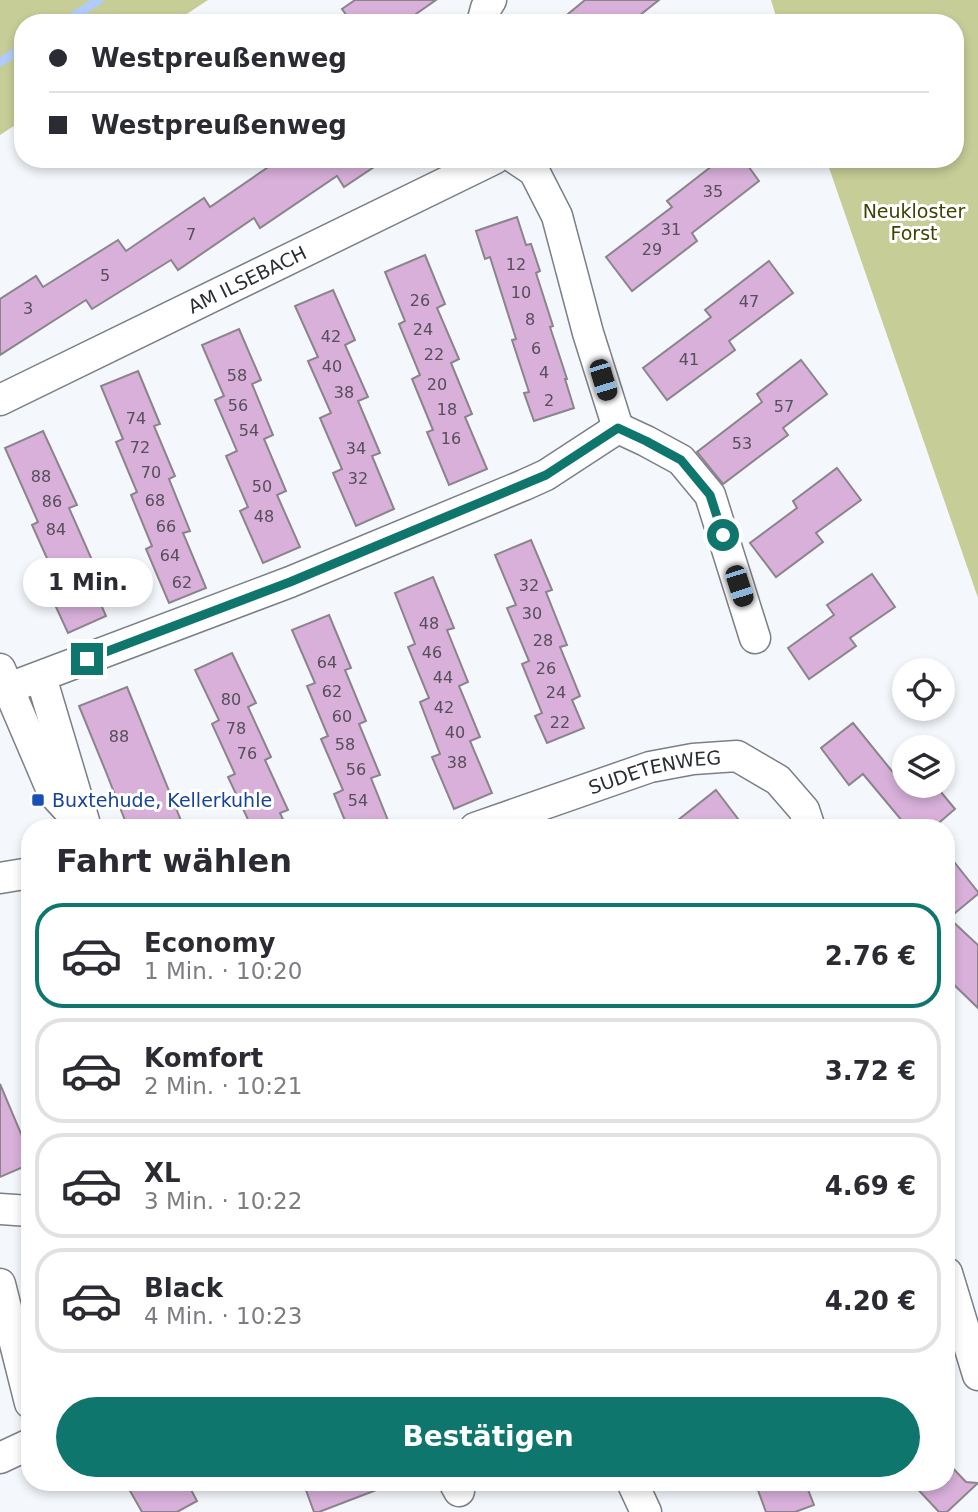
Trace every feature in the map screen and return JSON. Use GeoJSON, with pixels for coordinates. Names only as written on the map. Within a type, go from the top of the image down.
{"type":"FeatureCollection","features":[{"type":"Feature","properties":{"kind":"street","name":"AM ILSEBACH"},"geometry":{"type":"LineString","coordinates":[[0,400],[476,168]]}},
{"type":"Feature","properties":{"kind":"street"},"geometry":{"type":"LineString","coordinates":[[528,168],[534,172],[556,216],[618,428],[681,460],[710,495],[755,638]]}},
{"type":"Feature","properties":{"kind":"street"},"geometry":{"type":"LineString","coordinates":[[78,819],[53,793],[5,679],[41,677],[290,582],[546,475],[618,428]]}},
{"type":"Feature","properties":{"kind":"street"},"geometry":{"type":"LineString","coordinates":[[41,677],[83,819]]}},
{"type":"Feature","properties":{"kind":"street","name":"SUDETENWEG"},"geometry":{"type":"LineString","coordinates":[[501,819],[650,767],[693,759],[737,757],[778,780],[804,810],[807,819]]}},
{"type":"Feature","properties":{"kind":"street"},"geometry":{"type":"LineString","coordinates":[[0,878],[21,874]]}},
{"type":"Feature","properties":{"kind":"street"},"geometry":{"type":"LineString","coordinates":[[0,1209],[21,1210]]}},
{"type":"Feature","properties":{"kind":"street"},"geometry":{"type":"LineString","coordinates":[[0,1283],[21,1367]]}},
{"type":"Feature","properties":{"kind":"street"},"geometry":{"type":"LineString","coordinates":[[955,1299],[978,1375]]}},
{"type":"Feature","properties":{"kind":"street"},"geometry":{"type":"LineString","coordinates":[[0,1458],[21,1448]]}},
{"type":"Feature","properties":{"kind":"street"},"geometry":{"type":"LineString","coordinates":[[636,1491],[646,1512]]}},
{"type":"Feature","properties":{"kind":"green space"},"geometry":{"type":"Polygon","coordinates":[[[0,0],[208,0],[187,14],[14,14],[14,126],[0,135],[0,0]]]}},
{"type":"Feature","properties":{"kind":"green space","name":"Neukloster Forst"},"geometry":{"type":"Polygon","coordinates":[[[771,0],[978,0],[978,598],[829,168],[964,168],[964,14],[775,14],[771,0]]]}},
{"type":"Feature","properties":{"kind":"building"},"geometry":{"type":"Polygon","coordinates":[[[355,0],[436,0],[416,14],[346,14],[342,9],[355,0]]]}},
{"type":"Feature","properties":{"kind":"building"},"geometry":{"type":"Polygon","coordinates":[[[585,0],[659,0],[641,14],[568,14],[585,0]]]}},
{"type":"Feature","properties":{"kind":"building"},"geometry":{"type":"Polygon","coordinates":[[[267,168],[372,168],[344,187],[337,176],[260,228],[254,218],[178,270],[171,260],[92,309],[86,300],[0,355],[0,299],[36,276],[43,287],[118,240],[126,251],[204,198],[210,207],[267,168]]]}},
{"type":"Feature","properties":{"kind":"building"},"geometry":{"type":"Polygon","coordinates":[[[709,168],[750,168],[759,181],[692,233],[697,241],[632,291],[606,257],[672,207],[667,201],[709,168]]]}},
{"type":"Feature","properties":{"kind":"building"},"geometry":{"type":"Polygon","coordinates":[[[517,217],[526,245],[531,244],[540,271],[536,273],[574,408],[534,421],[524,393],[529,392],[512,340],[516,339],[490,257],[485,259],[476,231],[517,217]]]}},
{"type":"Feature","properties":{"kind":"building"},"geometry":{"type":"Polygon","coordinates":[[[425,255],[445,304],[437,308],[459,359],[451,363],[472,414],[465,417],[487,469],[449,485],[427,432],[433,430],[412,379],[420,375],[399,324],[405,321],[385,272],[425,255]]]}},
{"type":"Feature","properties":{"kind":"building"},"geometry":{"type":"Polygon","coordinates":[[[769,261],[793,293],[729,341],[735,350],[667,400],[643,368],[711,317],[705,310],[769,261]]]}},
{"type":"Feature","properties":{"kind":"building"},"geometry":{"type":"Polygon","coordinates":[[[333,290],[355,340],[345,345],[368,397],[358,401],[380,453],[372,456],[394,509],[356,526],[333,473],[342,469],[320,418],[331,413],[308,361],[318,357],[295,306],[333,290]]]}},
{"type":"Feature","properties":{"kind":"building"},"geometry":{"type":"Polygon","coordinates":[[[239,329],[261,380],[252,384],[273,435],[264,439],[286,491],[277,495],[300,547],[263,563],[240,511],[248,507],[226,456],[237,451],[215,400],[224,396],[202,345],[239,329]]]}},
{"type":"Feature","properties":{"kind":"building"},"geometry":{"type":"Polygon","coordinates":[[[801,360],[827,394],[783,428],[788,435],[723,484],[697,452],[762,402],[757,394],[801,360]]]}},
{"type":"Feature","properties":{"kind":"building"},"geometry":{"type":"Polygon","coordinates":[[[138,371],[160,424],[154,426],[175,476],[169,479],[190,531],[183,533],[206,588],[169,603],[146,549],[152,546],[131,495],[137,492],[116,442],[123,439],[101,386],[138,371]]]}},
{"type":"Feature","properties":{"kind":"building"},"geometry":{"type":"Polygon","coordinates":[[[43,431],[77,505],[69,508],[92,560],[83,564],[106,616],[68,633],[44,581],[55,576],[32,525],[38,522],[5,448],[43,431]]]}},
{"type":"Feature","properties":{"kind":"building"},"geometry":{"type":"Polygon","coordinates":[[[837,468],[861,500],[816,533],[823,542],[776,577],[750,543],[797,508],[793,501],[837,468]]]}},
{"type":"Feature","properties":{"kind":"building"},"geometry":{"type":"Polygon","coordinates":[[[531,540],[552,590],[546,592],[567,645],[560,647],[580,696],[572,700],[584,728],[547,743],[535,716],[542,713],[522,664],[529,661],[507,608],[516,605],[495,555],[531,540]]]}},
{"type":"Feature","properties":{"kind":"building"},"geometry":{"type":"Polygon","coordinates":[[[872,574],[895,607],[850,638],[856,646],[809,679],[788,648],[834,615],[827,605],[872,574]]]}},
{"type":"Feature","properties":{"kind":"building"},"geometry":{"type":"Polygon","coordinates":[[[433,577],[454,628],[447,630],[468,682],[459,686],[480,737],[470,741],[492,793],[454,809],[432,757],[440,754],[420,702],[429,698],[408,647],[415,644],[395,593],[433,577]]]}},
{"type":"Feature","properties":{"kind":"building"},"geometry":{"type":"Polygon","coordinates":[[[329,615],[351,668],[345,670],[366,721],[359,724],[380,775],[371,778],[387,819],[344,819],[334,794],[343,790],[321,739],[328,736],[307,686],[315,683],[292,630],[329,615]]]}},
{"type":"Feature","properties":{"kind":"building"},"geometry":{"type":"Polygon","coordinates":[[[232,653],[256,703],[248,707],[271,757],[265,760],[288,810],[280,813],[283,819],[248,819],[228,777],[235,774],[212,724],[219,720],[195,670],[232,653]]]}},
{"type":"Feature","properties":{"kind":"building"},"geometry":{"type":"Polygon","coordinates":[[[127,687],[180,819],[124,819],[79,706],[127,687]]]}},
{"type":"Feature","properties":{"kind":"building"},"geometry":{"type":"Polygon","coordinates":[[[853,723],[892,771],[892,798],[946,798],[955,809],[943,819],[900,819],[863,774],[849,785],[821,748],[853,723]]]}},
{"type":"Feature","properties":{"kind":"building"},"geometry":{"type":"Polygon","coordinates":[[[716,790],[738,819],[679,819],[716,790]]]}},
{"type":"Feature","properties":{"kind":"building"},"geometry":{"type":"Polygon","coordinates":[[[955,863],[978,892],[955,913],[955,863]]]}},
{"type":"Feature","properties":{"kind":"building"},"geometry":{"type":"Polygon","coordinates":[[[955,924],[978,945],[978,1008],[955,986],[955,924]]]}},
{"type":"Feature","properties":{"kind":"building"},"geometry":{"type":"Polygon","coordinates":[[[0,1084],[21,1134],[21,1168],[0,1177],[0,1084]]]}},
{"type":"Feature","properties":{"kind":"building"},"geometry":{"type":"Polygon","coordinates":[[[955,1470],[966,1482],[978,1483],[947,1512],[939,1512],[919,1491],[955,1491],[955,1470]]]}},
{"type":"Feature","properties":{"kind":"building"},"geometry":{"type":"Polygon","coordinates":[[[130,1491],[192,1491],[197,1501],[177,1512],[142,1512],[130,1491]]]}},
{"type":"Feature","properties":{"kind":"building"},"geometry":{"type":"Polygon","coordinates":[[[306,1491],[374,1491],[319,1512],[314,1512],[306,1491]]]}},
{"type":"Feature","properties":{"kind":"building"},"geometry":{"type":"Polygon","coordinates":[[[758,1491],[809,1491],[814,1505],[795,1512],[766,1512],[758,1491]]]}},
{"type":"Feature","properties":{"kind":"waterway"},"geometry":{"type":"LineString","coordinates":[[77,14],[99,0]]}},
{"type":"Feature","properties":{"kind":"waterway"},"geometry":{"type":"LineString","coordinates":[[0,62],[14,53]]}},
{"type":"Feature","properties":{"kind":"place","name":"Buxtehude, Kellerkuhle"},"geometry":{"type":"Point","coordinates":[38,800]}},
{"type":"Feature","properties":{"kind":"route"},"geometry":{"type":"LineString","coordinates":[[87,659],[290,582],[546,475],[618,428],[681,460],[710,495],[723,535]]}}]}
